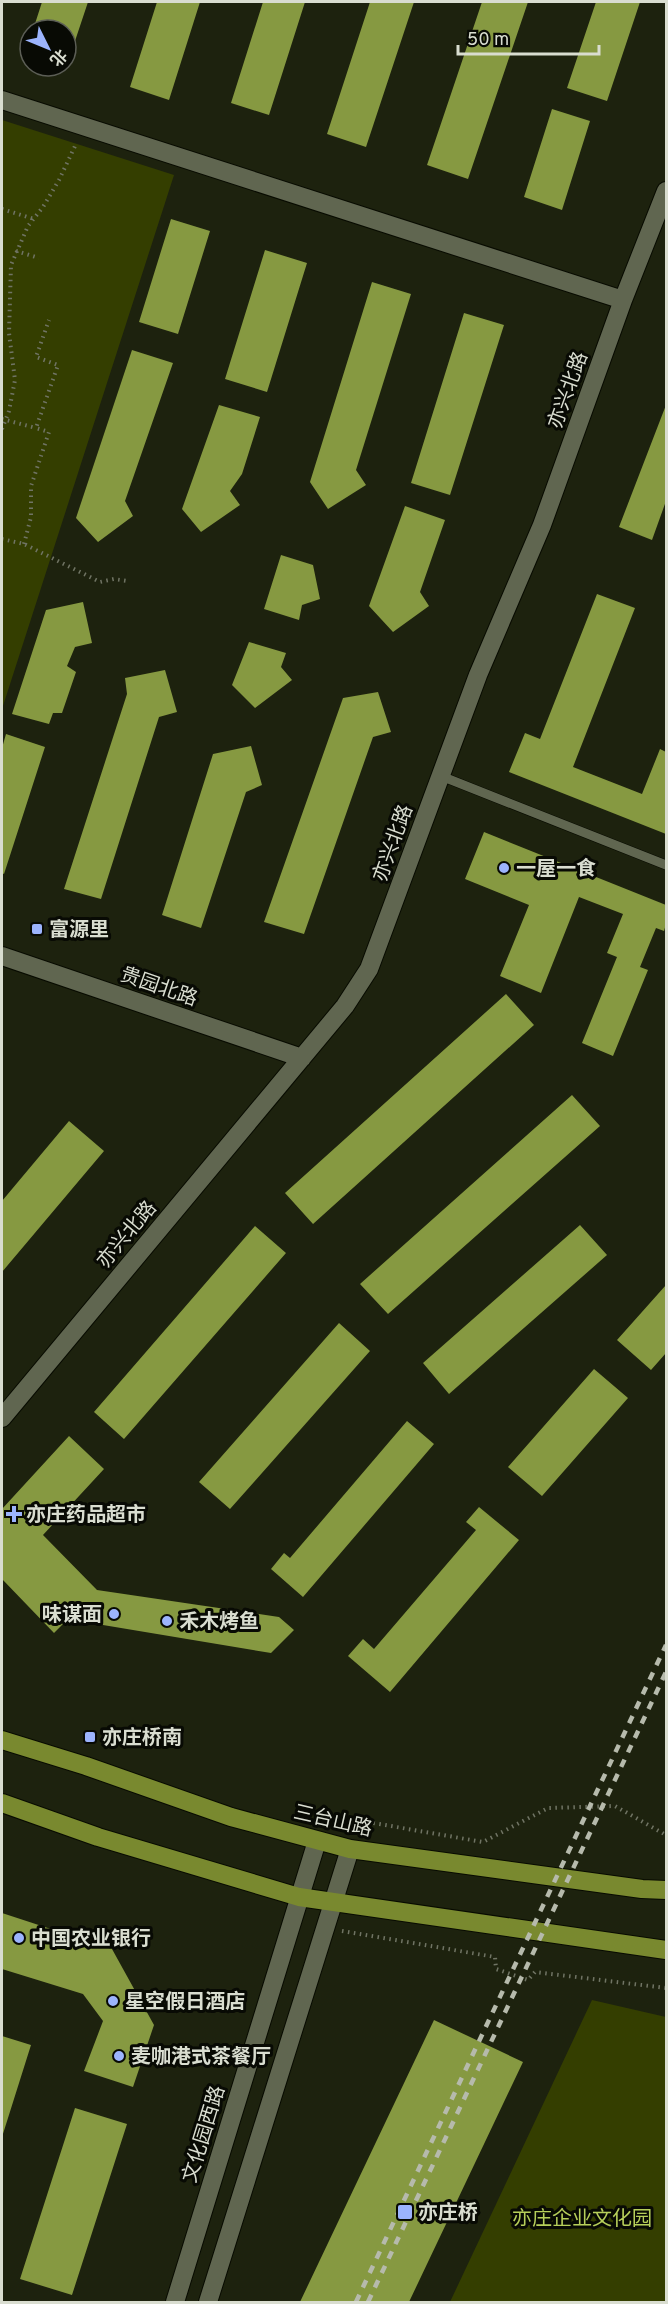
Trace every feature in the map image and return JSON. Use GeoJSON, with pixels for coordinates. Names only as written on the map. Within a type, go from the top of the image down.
{"type":"FeatureCollection","features":[{"type":"Feature","properties":{"kind":"main road","name":"三台山路"},"geometry":{"type":"LineString","coordinates":[[2,1740],[86,1766],[231,1817],[350,1849],[666,1890]]}},
{"type":"Feature","properties":{"kind":"main road"},"geometry":{"type":"LineString","coordinates":[[2,1803],[98,1837],[299,1897],[666,1950]]}},
{"type":"Feature","properties":{"kind":"street"},"geometry":{"type":"LineString","coordinates":[[2,100],[623,300]]}},
{"type":"Feature","properties":{"kind":"street","name":"亦兴北路"},"geometry":{"type":"LineString","coordinates":[[2,1418],[345,1006],[369,969],[478,675],[542,525],[623,300],[666,191]]}},
{"type":"Feature","properties":{"kind":"street","name":"贵园北路"},"geometry":{"type":"LineString","coordinates":[[2,957],[302,1058]]}},
{"type":"Feature","properties":{"kind":"street","name":"文化园西路"},"geometry":{"type":"LineString","coordinates":[[175,2302],[317,1841]]}},
{"type":"Feature","properties":{"kind":"street"},"geometry":{"type":"LineString","coordinates":[[208,2302],[350,1849]]}},
{"type":"Feature","properties":{"kind":"lane"},"geometry":{"type":"LineString","coordinates":[[441,776],[666,865]]}},
{"type":"Feature","properties":{"kind":"path"},"geometry":{"type":"LineString","coordinates":[[2,429],[15,380],[9,333],[11,265],[28,226],[59,180],[76,144]]}},
{"type":"Feature","properties":{"kind":"path"},"geometry":{"type":"LineString","coordinates":[[2,209],[34,219]]}},
{"type":"Feature","properties":{"kind":"path"},"geometry":{"type":"LineString","coordinates":[[16,250],[39,258]]}},
{"type":"Feature","properties":{"kind":"path"},"geometry":{"type":"LineString","coordinates":[[36,428],[58,364],[36,357],[48,320]]}},
{"type":"Feature","properties":{"kind":"path"},"geometry":{"type":"LineString","coordinates":[[4,420],[49,432],[31,486],[31,517],[24,543]]}},
{"type":"Feature","properties":{"kind":"path"},"geometry":{"type":"LineString","coordinates":[[2,539],[24,543],[100,582],[114,579],[127,581]]}},
{"type":"Feature","properties":{"kind":"path"},"geometry":{"type":"LineString","coordinates":[[317,1841],[356,1820],[483,1842],[548,1808],[615,1806],[666,1835]]}},
{"type":"Feature","properties":{"kind":"path"},"geometry":{"type":"LineString","coordinates":[[326,1928],[495,1957],[496,1969],[528,1980],[535,1971],[666,1988]]}},
{"type":"Feature","properties":{"kind":"green space"},"geometry":{"type":"Polygon","coordinates":[[[2,120],[174,175],[2,709],[2,120]]]}},
{"type":"Feature","properties":{"kind":"green space","name":"亦庄企业文化园"},"geometry":{"type":"Polygon","coordinates":[[[592,2000],[666,2017],[666,2302],[450,2302],[592,2000]]]}},
{"type":"Feature","properties":{"kind":"building"},"geometry":{"type":"Polygon","coordinates":[[[42,2],[88,2],[78,32],[78,18],[37,18],[42,2]]]}},
{"type":"Feature","properties":{"kind":"building"},"geometry":{"type":"Polygon","coordinates":[[[157,2],[200,2],[169,100],[130,87],[157,2]]]}},
{"type":"Feature","properties":{"kind":"building"},"geometry":{"type":"Polygon","coordinates":[[[263,2],[305,2],[269,115],[231,103],[263,2]]]}},
{"type":"Feature","properties":{"kind":"building"},"geometry":{"type":"Polygon","coordinates":[[[370,2],[414,2],[366,147],[327,134],[370,2]]]}},
{"type":"Feature","properties":{"kind":"building"},"geometry":{"type":"Polygon","coordinates":[[[482,2],[528,2],[468,179],[427,165],[482,2]]]}},
{"type":"Feature","properties":{"kind":"building"},"geometry":{"type":"Polygon","coordinates":[[[596,2],[640,2],[607,101],[567,88],[596,2]]]}},
{"type":"Feature","properties":{"kind":"building"},"geometry":{"type":"Polygon","coordinates":[[[552,109],[590,121],[562,210],[524,197],[552,109]]]}},
{"type":"Feature","properties":{"kind":"building"},"geometry":{"type":"Polygon","coordinates":[[[171,219],[210,231],[178,334],[139,322],[171,219]]]}},
{"type":"Feature","properties":{"kind":"building"},"geometry":{"type":"Polygon","coordinates":[[[265,250],[307,263],[267,392],[225,379],[265,250]]]}},
{"type":"Feature","properties":{"kind":"building"},"geometry":{"type":"Polygon","coordinates":[[[372,282],[411,294],[356,470],[366,485],[328,509],[310,482],[372,282]]]}},
{"type":"Feature","properties":{"kind":"building"},"geometry":{"type":"Polygon","coordinates":[[[464,313],[504,325],[450,495],[411,483],[464,313]]]}},
{"type":"Feature","properties":{"kind":"building"},"geometry":{"type":"Polygon","coordinates":[[[132,350],[173,363],[125,501],[133,516],[98,542],[76,518],[132,350]]]}},
{"type":"Feature","properties":{"kind":"building"},"geometry":{"type":"Polygon","coordinates":[[[219,405],[260,417],[242,474],[230,491],[240,505],[201,532],[182,509],[219,405]]]}},
{"type":"Feature","properties":{"kind":"building"},"geometry":{"type":"Polygon","coordinates":[[[666,405],[666,501],[652,540],[619,527],[666,405]]]}},
{"type":"Feature","properties":{"kind":"building"},"geometry":{"type":"Polygon","coordinates":[[[405,506],[445,520],[420,592],[429,606],[393,632],[369,606],[405,506]]]}},
{"type":"Feature","properties":{"kind":"building"},"geometry":{"type":"Polygon","coordinates":[[[281,555],[313,565],[320,599],[302,605],[299,620],[264,609],[281,555]]]}},
{"type":"Feature","properties":{"kind":"building"},"geometry":{"type":"Polygon","coordinates":[[[597,594],[635,608],[573,767],[642,794],[660,749],[666,752],[666,834],[509,772],[525,733],[540,739],[597,594]]]}},
{"type":"Feature","properties":{"kind":"building"},"geometry":{"type":"Polygon","coordinates":[[[83,602],[92,643],[75,647],[67,666],[76,672],[62,713],[53,713],[49,724],[12,714],[46,610],[83,602]]]}},
{"type":"Feature","properties":{"kind":"building"},"geometry":{"type":"Polygon","coordinates":[[[249,642],[286,653],[281,667],[292,680],[255,708],[232,685],[249,642]]]}},
{"type":"Feature","properties":{"kind":"building"},"geometry":{"type":"Polygon","coordinates":[[[165,670],[177,712],[159,717],[101,899],[64,889],[127,694],[125,678],[165,670]]]}},
{"type":"Feature","properties":{"kind":"building"},"geometry":{"type":"Polygon","coordinates":[[[378,692],[391,732],[373,737],[304,934],[264,922],[343,698],[378,692]]]}},
{"type":"Feature","properties":{"kind":"building"},"geometry":{"type":"Polygon","coordinates":[[[6,734],[45,747],[4,874],[2,873],[2,748],[6,734]]]}},
{"type":"Feature","properties":{"kind":"building"},"geometry":{"type":"Polygon","coordinates":[[[251,746],[262,785],[246,792],[201,928],[162,915],[213,754],[251,746]]]}},
{"type":"Feature","properties":{"kind":"building"},"geometry":{"type":"Polygon","coordinates":[[[484,832],[666,905],[664,931],[656,928],[640,967],[648,970],[613,1056],[582,1043],[617,957],[607,953],[623,914],[579,897],[541,993],[500,976],[529,905],[465,879],[484,832]]]}},
{"type":"Feature","properties":{"kind":"building"},"geometry":{"type":"Polygon","coordinates":[[[506,994],[534,1025],[313,1224],[285,1193],[506,994]]]}},
{"type":"Feature","properties":{"kind":"building"},"geometry":{"type":"Polygon","coordinates":[[[572,1095],[600,1126],[388,1314],[360,1284],[572,1095]]]}},
{"type":"Feature","properties":{"kind":"building"},"geometry":{"type":"Polygon","coordinates":[[[69,1121],[104,1151],[2,1272],[2,1201],[69,1121]]]}},
{"type":"Feature","properties":{"kind":"building"},"geometry":{"type":"Polygon","coordinates":[[[580,1225],[607,1255],[449,1394],[423,1363],[580,1225]]]}},
{"type":"Feature","properties":{"kind":"building"},"geometry":{"type":"Polygon","coordinates":[[[255,1226],[286,1253],[124,1439],[94,1412],[255,1226]]]}},
{"type":"Feature","properties":{"kind":"building"},"geometry":{"type":"Polygon","coordinates":[[[666,1285],[666,1353],[651,1370],[617,1340],[666,1285]]]}},
{"type":"Feature","properties":{"kind":"building"},"geometry":{"type":"Polygon","coordinates":[[[339,1323],[370,1351],[230,1509],[199,1482],[339,1323]]]}},
{"type":"Feature","properties":{"kind":"building"},"geometry":{"type":"Polygon","coordinates":[[[594,1369],[628,1398],[542,1496],[508,1467],[594,1369]]]}},
{"type":"Feature","properties":{"kind":"building"},"geometry":{"type":"Polygon","coordinates":[[[407,1421],[434,1444],[303,1597],[271,1569],[284,1553],[290,1558],[407,1421]]]}},
{"type":"Feature","properties":{"kind":"building"},"geometry":{"type":"Polygon","coordinates":[[[69,1436],[104,1469],[43,1535],[97,1590],[279,1617],[294,1630],[271,1653],[103,1625],[82,1605],[54,1633],[2,1579],[2,1509],[69,1436]]]}},
{"type":"Feature","properties":{"kind":"building"},"geometry":{"type":"Polygon","coordinates":[[[479,1507],[519,1540],[390,1692],[348,1656],[363,1639],[374,1649],[476,1530],[466,1522],[479,1507]]]}},
{"type":"Feature","properties":{"kind":"building"},"geometry":{"type":"Polygon","coordinates":[[[2,1913],[112,1949],[154,2025],[133,2087],[84,2071],[103,2021],[83,1994],[2,1969],[2,1913]]]}},
{"type":"Feature","properties":{"kind":"building"},"geometry":{"type":"Polygon","coordinates":[[[434,2020],[523,2062],[409,2302],[300,2302],[434,2020]]]}},
{"type":"Feature","properties":{"kind":"building"},"geometry":{"type":"Polygon","coordinates":[[[2,2036],[31,2045],[2,2137],[2,2036]]]}},
{"type":"Feature","properties":{"kind":"building"},"geometry":{"type":"Polygon","coordinates":[[[75,2108],[127,2124],[72,2295],[20,2279],[75,2108]]]}},
{"type":"Feature","properties":{"kind":"railway"},"geometry":{"type":"LineString","coordinates":[[356,2302],[666,1645]]}},
{"type":"Feature","properties":{"kind":"railway"},"geometry":{"type":"LineString","coordinates":[[368,2302],[666,1672]]}},
{"type":"Feature","properties":{"kind":"place","name":"一屋一食"},"geometry":{"type":"Point","coordinates":[504,868]}},
{"type":"Feature","properties":{"kind":"place","name":"富源里"},"geometry":{"type":"Point","coordinates":[37,929]}},
{"type":"Feature","properties":{"kind":"place","name":"亦庄药品超市"},"geometry":{"type":"Point","coordinates":[14,1514]}},
{"type":"Feature","properties":{"kind":"place","name":"味谋面"},"geometry":{"type":"Point","coordinates":[114,1614]}},
{"type":"Feature","properties":{"kind":"place","name":"禾木烤鱼"},"geometry":{"type":"Point","coordinates":[167,1621]}},
{"type":"Feature","properties":{"kind":"place","name":"亦庄桥南"},"geometry":{"type":"Point","coordinates":[90,1737]}},
{"type":"Feature","properties":{"kind":"place","name":"中国农业银行"},"geometry":{"type":"Point","coordinates":[19,1938]}},
{"type":"Feature","properties":{"kind":"place","name":"星空假日酒店"},"geometry":{"type":"Point","coordinates":[113,2001]}},
{"type":"Feature","properties":{"kind":"place","name":"麦咖港式茶餐厅"},"geometry":{"type":"Point","coordinates":[119,2056]}},
{"type":"Feature","properties":{"kind":"place","name":"亦庄桥"},"geometry":{"type":"Point","coordinates":[405,2212]}}]}
